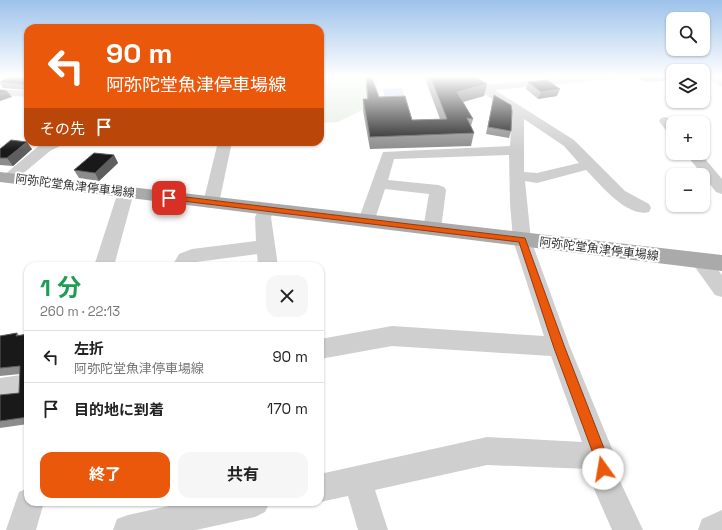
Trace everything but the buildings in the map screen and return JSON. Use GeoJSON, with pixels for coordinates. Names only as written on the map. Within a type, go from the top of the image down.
{"type":"FeatureCollection","features":[{"type":"Feature","properties":{"kind":"main road","name":"阿弥陀堂魚津停車場線"},"geometry":{"type":"LineString","coordinates":[[3,178],[722,263]]}},
{"type":"Feature","properties":{"kind":"street"},"geometry":{"type":"LineString","coordinates":[[503,101],[569,143],[619,196],[643,208]]}},
{"type":"Feature","properties":{"kind":"street"},"geometry":{"type":"LineString","coordinates":[[516,109],[518,117],[517,176],[522,240],[560,348],[601,456],[605,482],[628,530]]}},
{"type":"Feature","properties":{"kind":"street"},"geometry":{"type":"LineString","coordinates":[[3,178],[49,146]]}},
{"type":"Feature","properties":{"kind":"street"},"geometry":{"type":"LineString","coordinates":[[211,202],[224,146]]}},
{"type":"Feature","properties":{"kind":"street"},"geometry":{"type":"LineString","coordinates":[[366,221],[388,155],[517,150]]}},
{"type":"Feature","properties":{"kind":"street"},"geometry":{"type":"LineString","coordinates":[[698,160],[722,189]]}},
{"type":"Feature","properties":{"kind":"street"},"geometry":{"type":"LineString","coordinates":[[517,176],[537,178],[589,165]]}},
{"type":"Feature","properties":{"kind":"street"},"geometry":{"type":"LineString","coordinates":[[385,184],[438,190],[432,229]]}},
{"type":"Feature","properties":{"kind":"street"},"geometry":{"type":"LineString","coordinates":[[105,262],[126,192]]}},
{"type":"Feature","properties":{"kind":"street"},"geometry":{"type":"LineString","coordinates":[[267,209],[263,217],[268,262]]}},
{"type":"Feature","properties":{"kind":"street"},"geometry":{"type":"LineString","coordinates":[[184,262],[186,259],[192,256],[266,246]]}},
{"type":"Feature","properties":{"kind":"street"},"geometry":{"type":"LineString","coordinates":[[699,260],[722,289]]}},
{"type":"Feature","properties":{"kind":"street"},"geometry":{"type":"LineString","coordinates":[[324,348],[392,336],[560,348]]}},
{"type":"Feature","properties":{"kind":"street"},"geometry":{"type":"LineString","coordinates":[[0,390],[24,387]]}},
{"type":"Feature","properties":{"kind":"street"},"geometry":{"type":"LineString","coordinates":[[324,487],[487,451],[601,456]]}},
{"type":"Feature","properties":{"kind":"street"},"geometry":{"type":"LineString","coordinates":[[357,479],[373,530]]}},
{"type":"Feature","properties":{"kind":"street"},"geometry":{"type":"LineString","coordinates":[[20,530],[28,506]]}},
{"type":"Feature","properties":{"kind":"street"},"geometry":{"type":"LineString","coordinates":[[128,530],[174,525],[241,506]]}},
{"type":"Feature","properties":{"kind":"street"},"geometry":{"type":"LineString","coordinates":[[713,530],[722,525]]}},
{"type":"Feature","properties":{"kind":"green space"},"geometry":{"type":"Polygon","coordinates":[[[324,101],[381,101],[382,106],[368,107],[338,122],[324,123],[324,101]]]}},
{"type":"Feature","properties":{"kind":"water"},"geometry":{"type":"Polygon","coordinates":[[[385,101],[405,101],[406,104],[386,105],[385,101]]]}},
{"type":"Feature","properties":{"kind":"route"},"geometry":{"type":"LineString","coordinates":[[169,198],[522,240],[560,348],[601,456],[603,469]]}}]}
